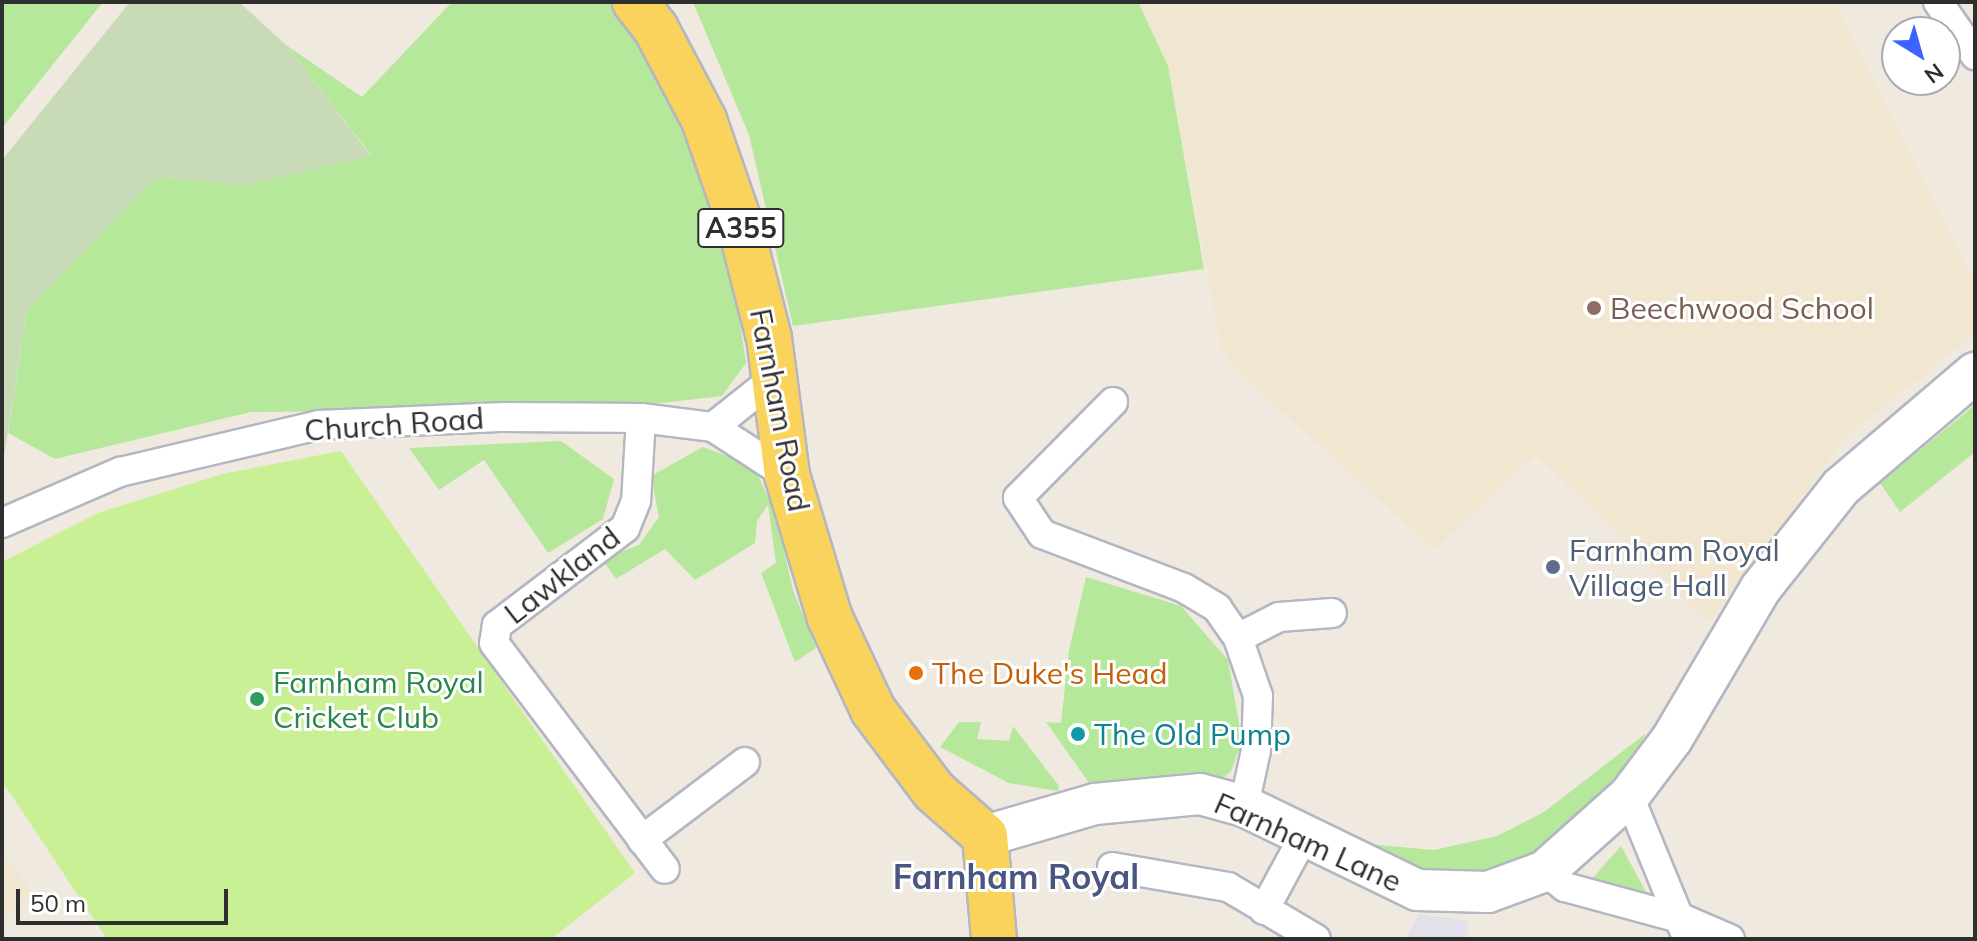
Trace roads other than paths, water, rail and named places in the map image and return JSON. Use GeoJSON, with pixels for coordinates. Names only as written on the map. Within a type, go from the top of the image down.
{"type":"FeatureCollection","features":[{"type":"Feature","properties":{"kind":"main road","name":"Farnham Road"},"geometry":{"type":"LineString","coordinates":[[635,2],[656,29],[704,120],[739,221],[769,338],[772,380],[787,475],[830,618],[873,710],[934,791],[985,836]]}},
{"type":"Feature","properties":{"kind":"main road"},"geometry":{"type":"LineString","coordinates":[[985,836],[994,939]]}},
{"type":"Feature","properties":{"kind":"street"},"geometry":{"type":"LineString","coordinates":[[1938,2],[1975,55]]}},
{"type":"Feature","properties":{"kind":"street","name":"Farnham Lane"},"geometry":{"type":"LineString","coordinates":[[985,836],[1095,804],[1200,794],[1244,806],[1303,838],[1417,890],[1488,892],[1545,871],[1629,796],[1672,739],[1761,588],[1841,487],[1975,373]]}},
{"type":"Feature","properties":{"kind":"street"},"geometry":{"type":"LineString","coordinates":[[713,427],[772,380]]}},
{"type":"Feature","properties":{"kind":"street"},"geometry":{"type":"LineString","coordinates":[[1113,402],[1018,498],[1042,534],[1184,588],[1217,608],[1238,638],[1258,696],[1256,750],[1244,806]]}},
{"type":"Feature","properties":{"kind":"street","name":"Church Road"},"geometry":{"type":"LineString","coordinates":[[2,523],[120,472],[319,425],[505,417],[641,418],[713,427],[787,475]]}},
{"type":"Feature","properties":{"kind":"street","name":"Lawkland"},"geometry":{"type":"LineString","coordinates":[[641,418],[636,501],[625,528],[497,625],[494,643],[665,869]]}},
{"type":"Feature","properties":{"kind":"street"},"geometry":{"type":"LineString","coordinates":[[1238,638],[1279,617],[1332,613]]}},
{"type":"Feature","properties":{"kind":"street"},"geometry":{"type":"LineString","coordinates":[[642,840],[745,762]]}},
{"type":"Feature","properties":{"kind":"street"},"geometry":{"type":"LineString","coordinates":[[1629,796],[1684,929]]}},
{"type":"Feature","properties":{"kind":"street"},"geometry":{"type":"LineString","coordinates":[[1264,910],[1303,838]]}},
{"type":"Feature","properties":{"kind":"street"},"geometry":{"type":"LineString","coordinates":[[1112,867],[1228,887],[1316,939]]}},
{"type":"Feature","properties":{"kind":"street"},"geometry":{"type":"LineString","coordinates":[[1545,871],[1565,887],[1684,929],[1730,939]]}},
{"type":"Feature","properties":{"kind":"place","name":"Beechwood School"},"geometry":{"type":"Point","coordinates":[1594,308]}},
{"type":"Feature","properties":{"kind":"place","name":"Farnham Royal Village Hall"},"geometry":{"type":"Point","coordinates":[1553,567]}},
{"type":"Feature","properties":{"kind":"place","name":"The Duke's Head"},"geometry":{"type":"Point","coordinates":[916,673]}},
{"type":"Feature","properties":{"kind":"place","name":"Farnham Royal Cricket Club"},"geometry":{"type":"Point","coordinates":[257,699]}},
{"type":"Feature","properties":{"kind":"place","name":"The Old Pump"},"geometry":{"type":"Point","coordinates":[1078,734]}},
{"type":"Feature","properties":{"kind":"district","name":"Farnham Royal"},"geometry":{"type":"Point","coordinates":[1016,877]}}]}
